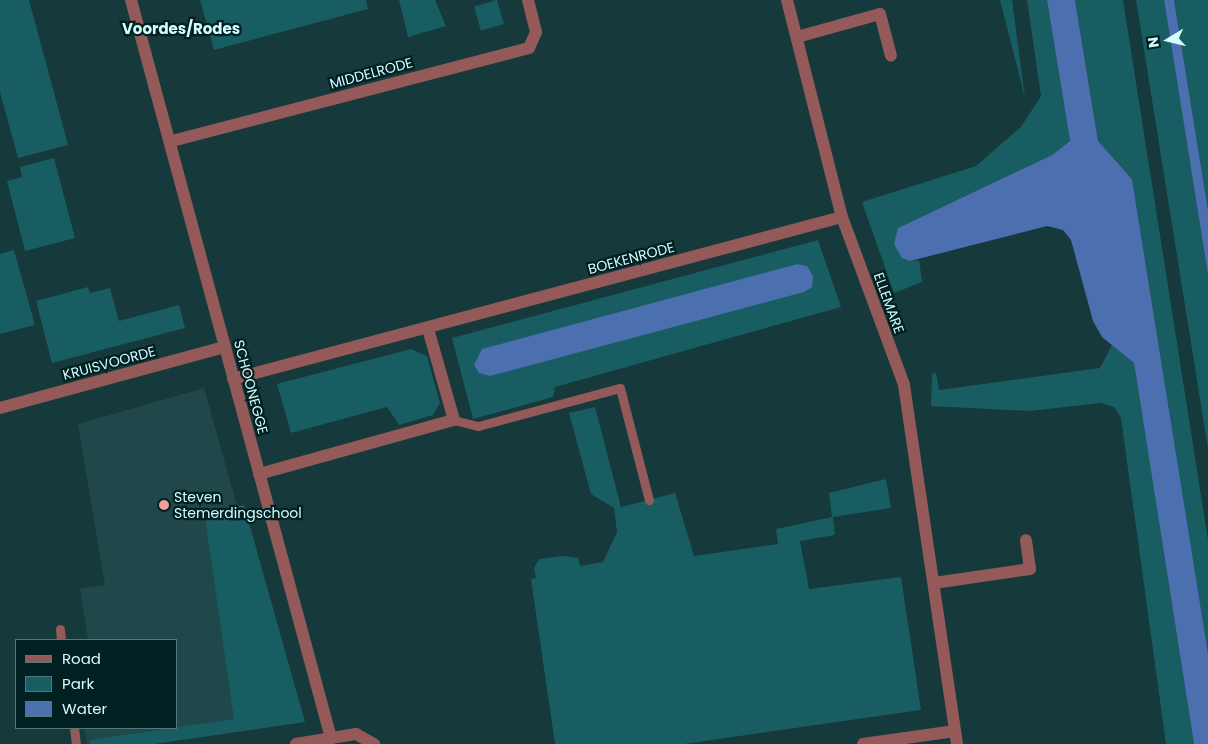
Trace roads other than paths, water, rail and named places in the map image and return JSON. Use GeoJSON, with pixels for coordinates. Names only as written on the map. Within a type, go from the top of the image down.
{"type":"FeatureCollection","features":[{"type":"Feature","properties":{"kind":"street","name":"SCHOONEGGE"},"geometry":{"type":"LineString","coordinates":[[131,0],[172,141],[233,379],[331,738]]}},
{"type":"Feature","properties":{"kind":"street","name":"MIDDELRODE"},"geometry":{"type":"LineString","coordinates":[[172,141],[529,48],[536,32],[528,0]]}},
{"type":"Feature","properties":{"kind":"street","name":"ELLEMARE"},"geometry":{"type":"LineString","coordinates":[[787,0],[842,217],[904,385],[957,744]]}},
{"type":"Feature","properties":{"kind":"street"},"geometry":{"type":"LineString","coordinates":[[797,37],[880,14],[891,56]]}},
{"type":"Feature","properties":{"kind":"street","name":"BOEKENRODE"},"geometry":{"type":"LineString","coordinates":[[233,379],[428,329],[842,217]]}},
{"type":"Feature","properties":{"kind":"street"},"geometry":{"type":"LineString","coordinates":[[259,474],[454,420],[428,329]]}},
{"type":"Feature","properties":{"kind":"street","name":"KRUISVOORDE"},"geometry":{"type":"LineString","coordinates":[[0,408],[225,347]]}},
{"type":"Feature","properties":{"kind":"street"},"geometry":{"type":"LineString","coordinates":[[934,583],[1030,569],[1026,540]]}},
{"type":"Feature","properties":{"kind":"street"},"geometry":{"type":"LineString","coordinates":[[863,744],[955,731]]}},
{"type":"Feature","properties":{"kind":"street"},"geometry":{"type":"LineString","coordinates":[[296,744],[356,734],[374,744]]}},
{"type":"Feature","properties":{"kind":"lane"},"geometry":{"type":"LineString","coordinates":[[454,420],[478,426],[620,388],[649,500]]}},
{"type":"Feature","properties":{"kind":"lane"},"geometry":{"type":"LineString","coordinates":[[60,629],[61,639]]}},
{"type":"Feature","properties":{"kind":"lane"},"geometry":{"type":"LineString","coordinates":[[74,729],[76,744]]}},
{"type":"Feature","properties":{"kind":"water"},"geometry":{"type":"Polygon","coordinates":[[[1047,0],[1075,0],[1098,141],[1132,179],[1208,653],[1208,744],[1194,744],[1134,363],[1102,337],[1093,321],[1071,240],[1063,230],[1047,226],[910,261],[902,258],[894,244],[898,228],[1052,155],[1070,141],[1047,0]]]}},
{"type":"Feature","properties":{"kind":"water"},"geometry":{"type":"Polygon","coordinates":[[[1164,0],[1174,0],[1208,210],[1208,275],[1164,0]]]}},
{"type":"Feature","properties":{"kind":"water"},"geometry":{"type":"Polygon","coordinates":[[[797,264],[807,266],[813,276],[812,287],[804,292],[490,376],[479,373],[474,365],[482,349],[797,264]]]}},
{"type":"Feature","properties":{"kind":"place","name":"Steven Stemerdingschool"},"geometry":{"type":"Point","coordinates":[164,505]}},
{"type":"Feature","properties":{"kind":"district","name":"Voordes/Rodes"},"geometry":{"type":"Point","coordinates":[181,29]}}]}
